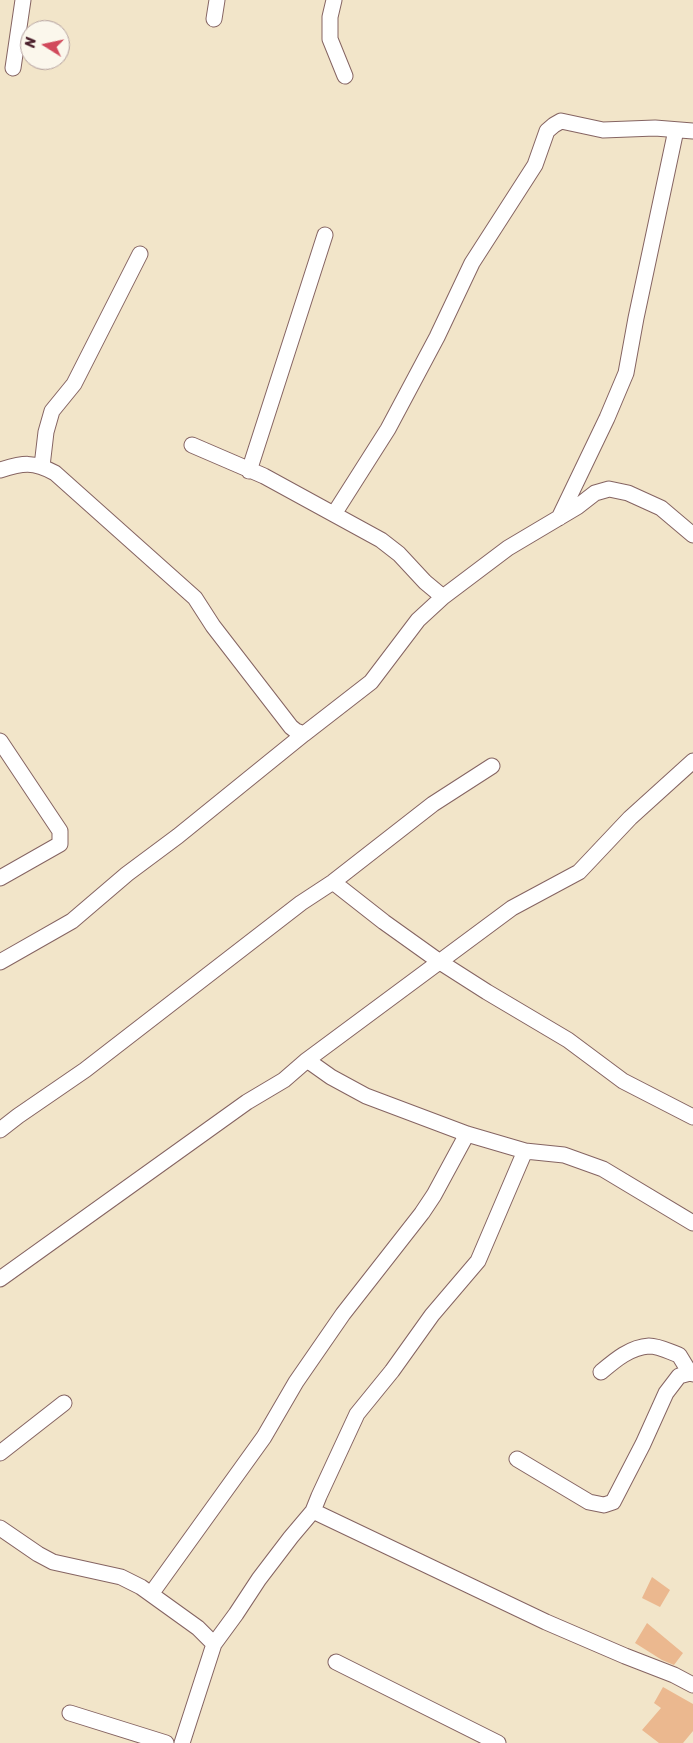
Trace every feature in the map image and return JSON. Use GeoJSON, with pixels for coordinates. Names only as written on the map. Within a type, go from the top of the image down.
{"type":"FeatureCollection","features":[{"type":"Feature","properties":{"kind":"street"},"geometry":{"type":"LineString","coordinates":[[13,68],[23,0]]}},
{"type":"Feature","properties":{"kind":"street"},"geometry":{"type":"LineString","coordinates":[[214,19],[216,0]]}},
{"type":"Feature","properties":{"kind":"street"},"geometry":{"type":"LineString","coordinates":[[334,0],[330,17],[330,39],[345,76]]}},
{"type":"Feature","properties":{"kind":"street"},"geometry":{"type":"LineString","coordinates":[[334,514],[388,429],[437,337],[472,263],[534,165],[547,131],[561,122],[602,130],[655,128],[693,131]]}},
{"type":"Feature","properties":{"kind":"street"},"geometry":{"type":"LineString","coordinates":[[558,519],[607,418],[626,373],[676,130]]}},
{"type":"Feature","properties":{"kind":"street"},"geometry":{"type":"LineString","coordinates":[[249,471],[325,235]]}},
{"type":"Feature","properties":{"kind":"street"},"geometry":{"type":"LineString","coordinates":[[42,466],[46,432],[52,411],[74,384],[140,254]]}},
{"type":"Feature","properties":{"kind":"street"},"geometry":{"type":"LineString","coordinates":[[192,445],[264,476],[380,540],[399,554],[425,582],[444,597]]}},
{"type":"Feature","properties":{"kind":"street"},"geometry":{"type":"LineString","coordinates":[[0,470],[31,463],[42,466],[54,473],[195,598],[213,626],[291,727],[304,734]]}},
{"type":"Feature","properties":{"kind":"street"},"geometry":{"type":"LineString","coordinates":[[0,962],[72,921],[127,874],[178,836],[371,682],[418,620],[444,597],[508,548],[577,507],[595,492],[609,489],[628,493],[661,508],[693,535]]}},
{"type":"Feature","properties":{"kind":"street"},"geometry":{"type":"LineString","coordinates":[[0,741],[60,831],[60,844],[0,878]]}},
{"type":"Feature","properties":{"kind":"street"},"geometry":{"type":"LineString","coordinates":[[0,1279],[247,1102],[284,1080],[307,1060],[512,908],[578,872],[630,818],[693,761]]}},
{"type":"Feature","properties":{"kind":"street"},"geometry":{"type":"LineString","coordinates":[[0,1130],[85,1070],[300,903],[333,882],[433,804],[492,766]]}},
{"type":"Feature","properties":{"kind":"street"},"geometry":{"type":"LineString","coordinates":[[333,882],[440,962],[568,1040],[622,1081],[693,1117]]}},
{"type":"Feature","properties":{"kind":"street"},"geometry":{"type":"LineString","coordinates":[[307,1060],[331,1077],[366,1096],[467,1134],[525,1151],[564,1155],[603,1169],[693,1223]]}},
{"type":"Feature","properties":{"kind":"street"},"geometry":{"type":"LineString","coordinates":[[152,1594],[264,1437],[296,1382],[343,1314],[422,1213],[434,1195],[467,1134]]}},
{"type":"Feature","properties":{"kind":"street"},"geometry":{"type":"LineString","coordinates":[[182,1743],[214,1644],[259,1579],[313,1511],[357,1414],[392,1371],[432,1315],[478,1261],[525,1151]]}},
{"type":"Feature","properties":{"kind":"street"},"geometry":{"type":"LineString","coordinates":[[517,1459],[589,1502],[604,1505],[613,1502],[628,1475],[666,1393],[679,1376],[691,1373],[679,1355],[649,1346],[634,1350],[617,1359],[601,1372]]}},
{"type":"Feature","properties":{"kind":"street"},"geometry":{"type":"LineString","coordinates":[[0,1453],[64,1402]]}},
{"type":"Feature","properties":{"kind":"street"},"geometry":{"type":"LineString","coordinates":[[313,1511],[546,1622],[624,1656],[674,1675],[693,1685]]}},
{"type":"Feature","properties":{"kind":"street"},"geometry":{"type":"LineString","coordinates":[[0,1528],[53,1562],[121,1577],[141,1587],[198,1628],[214,1644]]}},
{"type":"Feature","properties":{"kind":"street"},"geometry":{"type":"LineString","coordinates":[[336,1662],[498,1743]]}},
{"type":"Feature","properties":{"kind":"street"},"geometry":{"type":"LineString","coordinates":[[70,1714],[166,1743]]}},
{"type":"Feature","properties":{"kind":"building"},"geometry":{"type":"Polygon","coordinates":[[[652,1577],[670,1590],[660,1607],[642,1598],[652,1577]]]}},
{"type":"Feature","properties":{"kind":"building"},"geometry":{"type":"Polygon","coordinates":[[[647,1623],[683,1653],[674,1665],[662,1660],[635,1643],[647,1623]]]}},
{"type":"Feature","properties":{"kind":"building"},"geometry":{"type":"Polygon","coordinates":[[[663,1687],[693,1704],[693,1731],[683,1743],[659,1743],[642,1730],[661,1708],[654,1703],[663,1687]]]}}]}
